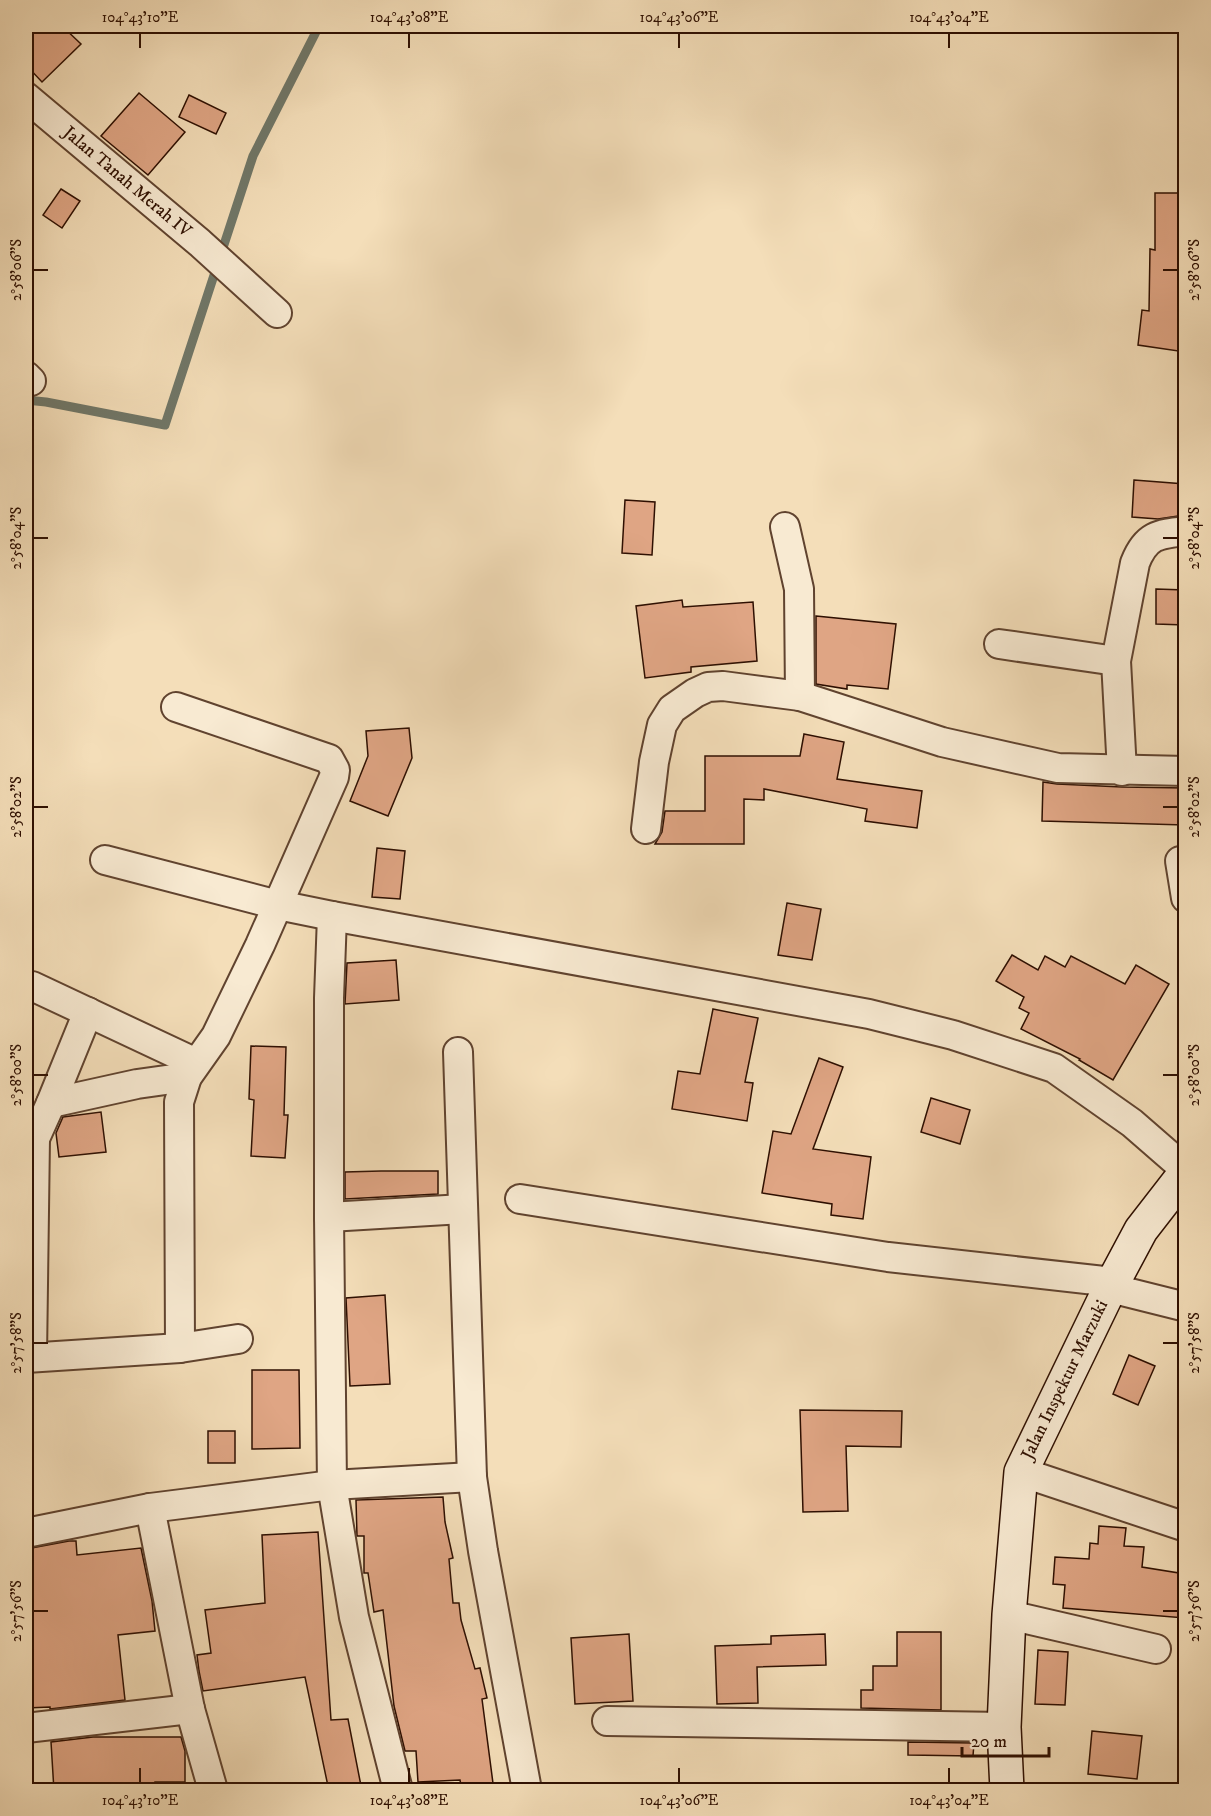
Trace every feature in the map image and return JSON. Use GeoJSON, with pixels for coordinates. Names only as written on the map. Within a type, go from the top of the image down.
{"type":"FeatureCollection","features":[{"type":"Feature","properties":{"kind":"street","name":"Jalan Tanah Merah IV"},"geometry":{"type":"LineString","coordinates":[[26,97],[200,243],[277,313]]}},
{"type":"Feature","properties":{"kind":"street"},"geometry":{"type":"LineString","coordinates":[[784,527],[799,589],[800,696]]}},
{"type":"Feature","properties":{"kind":"street"},"geometry":{"type":"LineString","coordinates":[[1122,771],[1116,661],[1135,563],[1140,549],[1156,535],[1185,531]]}},
{"type":"Feature","properties":{"kind":"street"},"geometry":{"type":"LineString","coordinates":[[999,644],[1116,661]]}},
{"type":"Feature","properties":{"kind":"street"},"geometry":{"type":"LineString","coordinates":[[646,829],[662,725],[672,709],[708,687],[723,686],[800,696],[942,742],[1058,768],[1185,771]]}},
{"type":"Feature","properties":{"kind":"street"},"geometry":{"type":"LineString","coordinates":[[176,707],[329,759],[333,765],[334,777],[278,905],[216,1036],[191,1070],[179,1102],[180,1348]]}},
{"type":"Feature","properties":{"kind":"street"},"geometry":{"type":"LineString","coordinates":[[105,860],[278,905],[869,1014],[952,1035],[1054,1068],[1132,1123],[1185,1171]]}},
{"type":"Feature","properties":{"kind":"street"},"geometry":{"type":"LineString","coordinates":[[1180,861],[1185,898]]}},
{"type":"Feature","properties":{"kind":"street"},"geometry":{"type":"LineString","coordinates":[[332,916],[329,998],[332,1485],[354,1617],[398,1791]]}},
{"type":"Feature","properties":{"kind":"street"},"geometry":{"type":"LineString","coordinates":[[32,986],[88,1012],[191,1070]]}},
{"type":"Feature","properties":{"kind":"street"},"geometry":{"type":"LineString","coordinates":[[88,1012],[30,1148],[29,1358],[180,1348],[238,1339]]}},
{"type":"Feature","properties":{"kind":"street"},"geometry":{"type":"LineString","coordinates":[[458,1052],[472,1477],[483,1551],[527,1791]]}},
{"type":"Feature","properties":{"kind":"street"},"geometry":{"type":"LineString","coordinates":[[51,1103],[191,1070]]}},
{"type":"Feature","properties":{"kind":"street","name":"Jalan Inspektur Marzuki"},"geometry":{"type":"LineString","coordinates":[[1006,1791],[1004,1727],[1009,1615],[1021,1472],[1141,1230],[1185,1171]]}},
{"type":"Feature","properties":{"kind":"street"},"geometry":{"type":"LineString","coordinates":[[520,1199],[877,1256],[1112,1285],[1185,1307]]}},
{"type":"Feature","properties":{"kind":"street"},"geometry":{"type":"LineString","coordinates":[[329,1217],[463,1209]]}},
{"type":"Feature","properties":{"kind":"street"},"geometry":{"type":"LineString","coordinates":[[1021,1472],[1185,1527]]}},
{"type":"Feature","properties":{"kind":"street"},"geometry":{"type":"LineString","coordinates":[[26,1533],[150,1508],[332,1485],[472,1477]]}},
{"type":"Feature","properties":{"kind":"street"},"geometry":{"type":"LineString","coordinates":[[150,1508],[190,1709],[213,1791]]}},
{"type":"Feature","properties":{"kind":"street"},"geometry":{"type":"LineString","coordinates":[[1009,1615],[1156,1649]]}},
{"type":"Feature","properties":{"kind":"street"},"geometry":{"type":"LineString","coordinates":[[26,1728],[190,1709]]}},
{"type":"Feature","properties":{"kind":"street"},"geometry":{"type":"LineString","coordinates":[[607,1721],[1004,1727]]}},
{"type":"Feature","properties":{"kind":"building"},"geometry":{"type":"Polygon","coordinates":[[[26,26],[62,26],[81,44],[42,82],[26,65],[26,26]]]}},
{"type":"Feature","properties":{"kind":"building"},"geometry":{"type":"Polygon","coordinates":[[[139,93],[185,132],[148,175],[101,136],[139,93]]]}},
{"type":"Feature","properties":{"kind":"building"},"geometry":{"type":"Polygon","coordinates":[[[189,95],[226,113],[216,134],[179,117],[189,95]]]}},
{"type":"Feature","properties":{"kind":"building"},"geometry":{"type":"Polygon","coordinates":[[[61,189],[80,201],[62,228],[43,215],[61,189]]]}},
{"type":"Feature","properties":{"kind":"building"},"geometry":{"type":"Polygon","coordinates":[[[1155,193],[1185,193],[1185,352],[1138,345],[1142,310],[1149,311],[1150,249],[1155,250],[1155,193]]]}},
{"type":"Feature","properties":{"kind":"building"},"geometry":{"type":"Polygon","coordinates":[[[1134,480],[1185,484],[1185,515],[1158,519],[1132,517],[1134,480]]]}},
{"type":"Feature","properties":{"kind":"building"},"geometry":{"type":"Polygon","coordinates":[[[625,500],[655,502],[652,555],[622,553],[625,500]]]}},
{"type":"Feature","properties":{"kind":"building"},"geometry":{"type":"Polygon","coordinates":[[[1156,589],[1185,590],[1185,625],[1156,624],[1156,589]]]}},
{"type":"Feature","properties":{"kind":"building"},"geometry":{"type":"Polygon","coordinates":[[[682,600],[683,607],[753,602],[757,661],[691,667],[691,672],[645,678],[636,606],[682,600]]]}},
{"type":"Feature","properties":{"kind":"building"},"geometry":{"type":"Polygon","coordinates":[[[816,616],[896,624],[888,689],[847,685],[847,689],[816,684],[816,616]]]}},
{"type":"Feature","properties":{"kind":"building"},"geometry":{"type":"Polygon","coordinates":[[[409,728],[412,758],[388,816],[350,801],[368,756],[366,731],[409,728]]]}},
{"type":"Feature","properties":{"kind":"building"},"geometry":{"type":"Polygon","coordinates":[[[804,734],[844,742],[837,779],[922,791],[917,828],[865,821],[867,809],[764,789],[764,800],[744,799],[744,844],[655,844],[662,832],[665,811],[705,811],[705,756],[800,756],[804,734]]]}},
{"type":"Feature","properties":{"kind":"building"},"geometry":{"type":"Polygon","coordinates":[[[1043,782],[1185,788],[1185,825],[1042,821],[1043,782]]]}},
{"type":"Feature","properties":{"kind":"building"},"geometry":{"type":"Polygon","coordinates":[[[377,848],[405,851],[400,899],[372,897],[377,848]]]}},
{"type":"Feature","properties":{"kind":"building"},"geometry":{"type":"Polygon","coordinates":[[[787,903],[821,909],[812,960],[778,955],[787,903]]]}},
{"type":"Feature","properties":{"kind":"building"},"geometry":{"type":"Polygon","coordinates":[[[1012,955],[1038,970],[1045,956],[1065,967],[1071,956],[1125,984],[1136,965],[1169,984],[1113,1080],[1080,1059],[1021,1029],[1029,1013],[1019,1008],[1024,997],[996,981],[1012,955]]]}},
{"type":"Feature","properties":{"kind":"building"},"geometry":{"type":"Polygon","coordinates":[[[396,960],[399,1000],[345,1004],[347,963],[396,960]]]}},
{"type":"Feature","properties":{"kind":"building"},"geometry":{"type":"Polygon","coordinates":[[[713,1009],[758,1018],[745,1082],[753,1083],[747,1121],[672,1109],[678,1071],[700,1074],[713,1009]]]}},
{"type":"Feature","properties":{"kind":"building"},"geometry":{"type":"Polygon","coordinates":[[[251,1046],[286,1047],[284,1115],[288,1115],[285,1158],[251,1156],[254,1100],[249,1099],[251,1046]]]}},
{"type":"Feature","properties":{"kind":"building"},"geometry":{"type":"Polygon","coordinates":[[[819,1058],[843,1067],[813,1149],[871,1157],[863,1219],[831,1215],[832,1204],[762,1193],[773,1131],[791,1134],[819,1058]]]}},
{"type":"Feature","properties":{"kind":"building"},"geometry":{"type":"Polygon","coordinates":[[[931,1098],[970,1110],[960,1144],[921,1132],[931,1098]]]}},
{"type":"Feature","properties":{"kind":"building"},"geometry":{"type":"Polygon","coordinates":[[[101,1112],[106,1152],[59,1157],[56,1133],[63,1117],[101,1112]]]}},
{"type":"Feature","properties":{"kind":"building"},"geometry":{"type":"Polygon","coordinates":[[[438,1171],[438,1194],[345,1199],[345,1172],[438,1171]]]}},
{"type":"Feature","properties":{"kind":"building"},"geometry":{"type":"Polygon","coordinates":[[[385,1295],[390,1384],[350,1386],[346,1298],[385,1295]]]}},
{"type":"Feature","properties":{"kind":"building"},"geometry":{"type":"Polygon","coordinates":[[[1129,1355],[1155,1366],[1138,1405],[1113,1394],[1129,1355]]]}},
{"type":"Feature","properties":{"kind":"building"},"geometry":{"type":"Polygon","coordinates":[[[252,1370],[299,1370],[300,1448],[252,1449],[252,1370]]]}},
{"type":"Feature","properties":{"kind":"building"},"geometry":{"type":"Polygon","coordinates":[[[800,1410],[902,1411],[901,1447],[846,1446],[848,1511],[803,1512],[800,1410]]]}},
{"type":"Feature","properties":{"kind":"building"},"geometry":{"type":"Polygon","coordinates":[[[208,1431],[235,1431],[235,1463],[208,1463],[208,1431]]]}},
{"type":"Feature","properties":{"kind":"building"},"geometry":{"type":"Polygon","coordinates":[[[443,1497],[445,1522],[453,1558],[449,1559],[453,1603],[459,1603],[461,1620],[475,1669],[480,1668],[487,1698],[482,1699],[494,1791],[462,1791],[460,1780],[418,1782],[416,1751],[405,1751],[394,1706],[383,1610],[374,1612],[368,1573],[364,1573],[364,1536],[357,1536],[356,1500],[443,1497]]]}},
{"type":"Feature","properties":{"kind":"building"},"geometry":{"type":"Polygon","coordinates":[[[1099,1526],[1126,1528],[1124,1546],[1144,1547],[1142,1567],[1185,1574],[1185,1618],[1063,1608],[1065,1585],[1053,1584],[1055,1557],[1089,1559],[1090,1543],[1098,1544],[1099,1526]]]}},
{"type":"Feature","properties":{"kind":"building"},"geometry":{"type":"Polygon","coordinates":[[[318,1532],[331,1720],[348,1719],[362,1791],[329,1791],[305,1677],[203,1691],[199,1671],[197,1655],[211,1653],[205,1610],[265,1603],[262,1535],[318,1532]]]}},
{"type":"Feature","properties":{"kind":"building"},"geometry":{"type":"Polygon","coordinates":[[[76,1541],[77,1555],[141,1548],[152,1601],[155,1631],[118,1635],[125,1700],[50,1709],[50,1707],[26,1708],[26,1642],[30,1642],[26,1549],[76,1541]]]}},
{"type":"Feature","properties":{"kind":"building"},"geometry":{"type":"Polygon","coordinates":[[[897,1632],[941,1632],[941,1710],[861,1708],[861,1690],[873,1690],[873,1666],[897,1666],[897,1632]]]}},
{"type":"Feature","properties":{"kind":"building"},"geometry":{"type":"Polygon","coordinates":[[[629,1634],[633,1701],[575,1704],[571,1638],[629,1634]]]}},
{"type":"Feature","properties":{"kind":"building"},"geometry":{"type":"Polygon","coordinates":[[[825,1634],[826,1665],[757,1667],[758,1703],[717,1704],[715,1646],[771,1644],[771,1636],[825,1634]]]}},
{"type":"Feature","properties":{"kind":"building"},"geometry":{"type":"Polygon","coordinates":[[[1038,1650],[1068,1652],[1065,1705],[1035,1704],[1038,1650]]]}},
{"type":"Feature","properties":{"kind":"building"},"geometry":{"type":"Polygon","coordinates":[[[1092,1731],[1142,1736],[1137,1779],[1088,1774],[1092,1731]]]}},
{"type":"Feature","properties":{"kind":"building"},"geometry":{"type":"Polygon","coordinates":[[[93,1737],[181,1737],[185,1751],[185,1782],[155,1782],[155,1788],[54,1791],[51,1742],[93,1737]]]}},
{"type":"Feature","properties":{"kind":"building"},"geometry":{"type":"Polygon","coordinates":[[[908,1742],[974,1743],[973,1756],[908,1755],[908,1742]]]}},
{"type":"Feature","properties":{"kind":"waterway"},"geometry":{"type":"LineString","coordinates":[[26,400],[165,425],[253,156],[319,26]]}}]}
